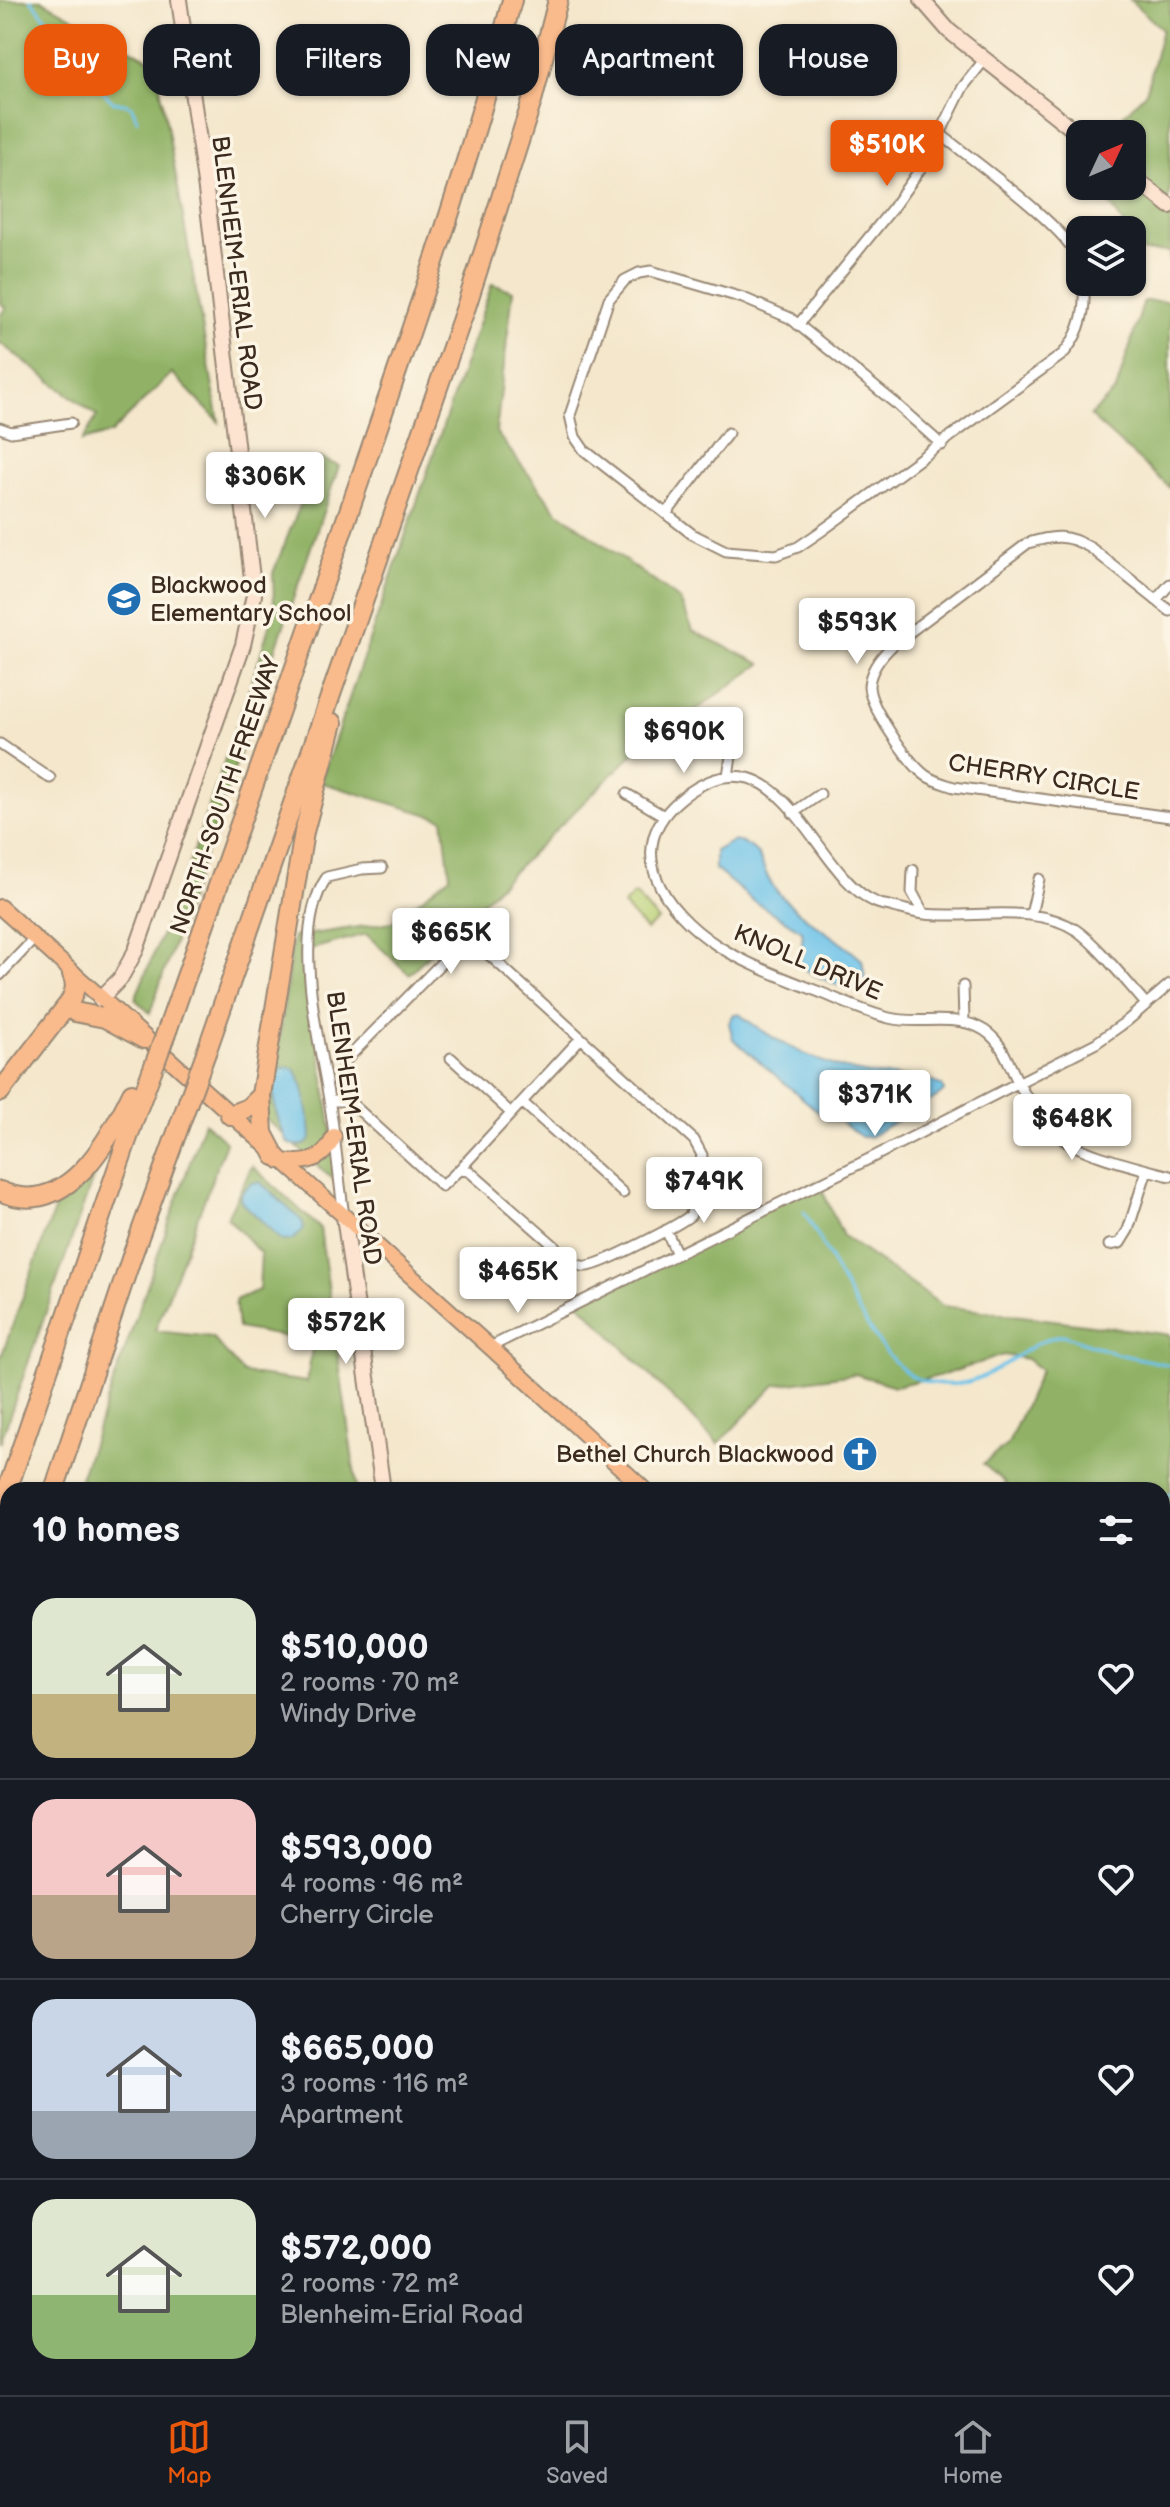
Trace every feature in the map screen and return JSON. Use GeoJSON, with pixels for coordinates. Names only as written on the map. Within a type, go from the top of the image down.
{"type":"FeatureCollection","features":[{"type":"Feature","properties":{"kind":"highway","name":"NORTH-SOUTH FREEWAY"},"geometry":{"type":"LineString","coordinates":[[10,1482],[163,1027],[176,1005],[442,242],[493,75],[512,0]]}},
{"type":"Feature","properties":{"kind":"highway"},"geometry":{"type":"LineString","coordinates":[[57,1482],[132,1256],[207,1050],[496,218],[532,101],[558,0]]}},
{"type":"Feature","properties":{"kind":"highway"},"geometry":{"type":"LineString","coordinates":[[278,1158],[263,1133],[261,1095],[304,832],[383,545]]}},
{"type":"Feature","properties":{"kind":"highway"},"geometry":{"type":"LineString","coordinates":[[0,1092],[74,994],[76,983],[72,974]]}},
{"type":"Feature","properties":{"kind":"highway"},"geometry":{"type":"LineString","coordinates":[[55,1023],[100,999]]}},
{"type":"Feature","properties":{"kind":"highway"},"geometry":{"type":"LineString","coordinates":[[75,1012],[105,1018],[144,1039]]}},
{"type":"Feature","properties":{"kind":"highway"},"geometry":{"type":"LineString","coordinates":[[0,1191],[27,1198],[50,1192],[72,1181],[109,1137],[149,1068]]}},
{"type":"Feature","properties":{"kind":"highway"},"geometry":{"type":"LineString","coordinates":[[230,1115],[248,1108],[261,1095]]}},
{"type":"Feature","properties":{"kind":"main road","name":"BLENHEIM-ERIAL ROAD"},"geometry":{"type":"LineString","coordinates":[[100,999],[120,979],[136,950],[243,645],[254,595],[206,190],[179,0]]}},
{"type":"Feature","properties":{"kind":"main road"},"geometry":{"type":"LineString","coordinates":[[922,0],[949,31],[1066,124]]}},
{"type":"Feature","properties":{"kind":"main road"},"geometry":{"type":"LineString","coordinates":[[1146,187],[1170,206]]}},
{"type":"Feature","properties":{"kind":"main road"},"geometry":{"type":"LineString","coordinates":[[0,907],[636,1482]]}},
{"type":"Feature","properties":{"kind":"main road"},"geometry":{"type":"LineString","coordinates":[[278,1158],[302,1163],[315,1160],[327,1149],[334,1136]]}},
{"type":"Feature","properties":{"kind":"main road","name":"BLENHEIM-ERIAL ROAD"},"geometry":{"type":"LineString","coordinates":[[344,1216],[382,1482]]}},
{"type":"Feature","properties":{"kind":"street"},"geometry":{"type":"LineString","coordinates":[[798,325],[891,210],[928,158],[963,87],[985,59]]}},
{"type":"Feature","properties":{"kind":"street"},"geometry":{"type":"LineString","coordinates":[[939,133],[1066,239]]}},
{"type":"Feature","properties":{"kind":"street"},"geometry":{"type":"LineString","coordinates":[[942,445],[798,325],[770,308],[651,271],[625,280],[609,299],[570,415],[575,437],[584,450],[692,534],[726,551],[776,555],[798,547],[820,532],[942,445],[1063,354],[1077,337],[1082,323],[1083,296]]}},
{"type":"Feature","properties":{"kind":"street"},"geometry":{"type":"LineString","coordinates":[[1,431],[71,423]]}},
{"type":"Feature","properties":{"kind":"street"},"geometry":{"type":"LineString","coordinates":[[666,514],[728,433]]}},
{"type":"Feature","properties":{"kind":"street","name":"CHERRY CIRCLE"},"geometry":{"type":"LineString","coordinates":[[1170,611],[1078,540],[1061,536],[1028,543],[883,654],[872,672],[869,688],[884,724],[909,758],[925,775],[939,782],[954,787],[1170,817]]}},
{"type":"Feature","properties":{"kind":"street"},"geometry":{"type":"LineString","coordinates":[[1156,600],[1170,584]]}},
{"type":"Feature","properties":{"kind":"street"},"geometry":{"type":"LineString","coordinates":[[736,723],[728,776],[749,778],[766,787],[793,813],[861,893],[875,902],[924,914],[1031,915],[1077,930],[1147,1005]]}},
{"type":"Feature","properties":{"kind":"street"},"geometry":{"type":"LineString","coordinates":[[0,744],[50,778]]}},
{"type":"Feature","properties":{"kind":"street","name":"KNOLL DRIVE"},"geometry":{"type":"LineString","coordinates":[[728,776],[711,779],[694,788],[664,816],[653,837],[650,855],[655,880],[685,921],[719,947],[773,973],[883,1016],[964,1022]]}},
{"type":"Feature","properties":{"kind":"street"},"geometry":{"type":"LineString","coordinates":[[627,794],[664,816]]}},
{"type":"Feature","properties":{"kind":"street"},"geometry":{"type":"LineString","coordinates":[[793,813],[820,794]]}},
{"type":"Feature","properties":{"kind":"street","name":"BLENHEIM-ERIAL ROAD"},"geometry":{"type":"LineString","coordinates":[[344,1216],[308,950],[314,906],[327,877],[382,868]]}},
{"type":"Feature","properties":{"kind":"street"},"geometry":{"type":"LineString","coordinates":[[913,870],[912,892],[924,914]]}},
{"type":"Feature","properties":{"kind":"street"},"geometry":{"type":"LineString","coordinates":[[1031,915],[1039,879]]}},
{"type":"Feature","properties":{"kind":"street"},"geometry":{"type":"LineString","coordinates":[[0,975],[34,939]]}},
{"type":"Feature","properties":{"kind":"street"},"geometry":{"type":"LineString","coordinates":[[324,1066],[343,1063],[458,946],[468,940],[478,945],[581,1038],[701,1149],[702,1155],[691,1215],[683,1222],[585,1267],[575,1264],[469,1171],[459,1170]]}},
{"type":"Feature","properties":{"kind":"street"},"geometry":{"type":"LineString","coordinates":[[490,1347],[1096,1043],[1170,984]]}},
{"type":"Feature","properties":{"kind":"street"},"geometry":{"type":"LineString","coordinates":[[963,986],[964,1022],[978,1027],[1000,1046],[1010,1060],[1018,1083],[1046,1122],[1065,1141],[1170,1176]]}},
{"type":"Feature","properties":{"kind":"street"},"geometry":{"type":"LineString","coordinates":[[343,1063],[349,1101],[442,1186],[581,1038]]}},
{"type":"Feature","properties":{"kind":"street"},"geometry":{"type":"LineString","coordinates":[[451,1058],[511,1113]]}},
{"type":"Feature","properties":{"kind":"street"},"geometry":{"type":"LineString","coordinates":[[329,1101],[349,1101]]}},
{"type":"Feature","properties":{"kind":"street"},"geometry":{"type":"LineString","coordinates":[[522,1102],[623,1193]]}},
{"type":"Feature","properties":{"kind":"street"},"geometry":{"type":"LineString","coordinates":[[1109,1245],[1120,1243],[1128,1230],[1147,1170]]}},
{"type":"Feature","properties":{"kind":"street"},"geometry":{"type":"LineString","coordinates":[[666,1230],[677,1254]]}},
{"type":"Feature","properties":{"kind":"green space"},"geometry":{"type":"Polygon","coordinates":[[[0,0],[41,0],[85,24],[24,24],[24,96],[127,96],[127,47],[143,56],[143,96],[162,96],[219,422],[172,373],[111,433],[82,441],[97,416],[0,343],[0,315],[6,308],[0,303],[0,0]]]}},
{"type":"Feature","properties":{"kind":"green space"},"geometry":{"type":"Polygon","coordinates":[[[1130,0],[1170,0],[1170,194],[1166,205],[1170,208],[1170,263],[1169,251],[1146,252],[1146,216],[1118,216],[1107,200],[1146,200],[1146,120],[1119,120],[1146,92],[1162,29],[1130,0]]]}},
{"type":"Feature","properties":{"kind":"green space"},"geometry":{"type":"Polygon","coordinates":[[[492,284],[513,291],[496,432],[557,511],[680,600],[693,631],[761,664],[631,756],[409,974],[366,934],[300,952],[319,1045],[340,1186],[262,1115],[272,1098],[293,937],[392,922],[450,876],[443,819],[323,783],[319,786],[492,284]]]}},
{"type":"Feature","properties":{"kind":"green space"},"geometry":{"type":"Polygon","coordinates":[[[1144,301],[1170,301],[1170,488],[1090,416],[1116,390],[1144,301]]]}},
{"type":"Feature","properties":{"kind":"green space"},"geometry":{"type":"Polygon","coordinates":[[[319,458],[339,466],[150,1013],[135,999],[181,888],[259,660],[274,609],[273,573],[319,458]]]}},
{"type":"Feature","properties":{"kind":"green space"},"geometry":{"type":"Polygon","coordinates":[[[635,894],[658,920],[646,930],[623,905],[635,894]]]}},
{"type":"Feature","properties":{"kind":"green space"},"geometry":{"type":"Polygon","coordinates":[[[204,1122],[226,1142],[155,1331],[212,1337],[243,1373],[307,1382],[313,1342],[238,1328],[235,1300],[259,1290],[261,1254],[227,1217],[252,1166],[320,1228],[356,1482],[79,1482],[204,1122]]]}},
{"type":"Feature","properties":{"kind":"green space"},"geometry":{"type":"Polygon","coordinates":[[[98,1164],[0,1443],[0,1360],[57,1202],[98,1164]]]}},
{"type":"Feature","properties":{"kind":"green space"},"geometry":{"type":"Polygon","coordinates":[[[818,1181],[843,1236],[943,1306],[1170,1335],[1170,1482],[1005,1482],[983,1464],[1008,1444],[1041,1370],[1027,1359],[1003,1355],[943,1375],[895,1386],[855,1374],[775,1385],[718,1444],[578,1302],[818,1181]]]}},
{"type":"Feature","properties":{"kind":"water"},"geometry":{"type":"Polygon","coordinates":[[[733,841],[744,843],[757,853],[775,889],[806,918],[862,960],[865,979],[861,990],[828,981],[804,968],[800,960],[802,931],[752,900],[715,869],[715,851],[733,841]]]}},
{"type":"Feature","properties":{"kind":"water"},"geometry":{"type":"Polygon","coordinates":[[[734,1014],[739,1014],[784,1044],[817,1059],[869,1074],[935,1082],[944,1091],[869,1137],[862,1137],[839,1121],[827,1119],[733,1039],[729,1023],[734,1014]]]}},
{"type":"Feature","properties":{"kind":"water"},"geometry":{"type":"Polygon","coordinates":[[[284,1067],[295,1070],[304,1094],[311,1139],[304,1145],[287,1141],[276,1111],[276,1074],[284,1067]]]}},
{"type":"Feature","properties":{"kind":"water"},"geometry":{"type":"Polygon","coordinates":[[[260,1182],[302,1221],[304,1229],[292,1240],[282,1241],[241,1201],[242,1194],[251,1183],[260,1182]]]}},
{"type":"Feature","properties":{"kind":"waterway"},"geometry":{"type":"LineString","coordinates":[[31,0],[103,92],[113,102],[130,105],[137,120]]}},
{"type":"Feature","properties":{"kind":"waterway"},"geometry":{"type":"LineString","coordinates":[[804,1212],[877,1340],[906,1372],[920,1380],[946,1384],[971,1381],[994,1371],[1027,1349],[1063,1335],[1117,1354],[1170,1365]]}},
{"type":"Feature","properties":{"kind":"place","name":"Blackwood Elementary School"},"geometry":{"type":"Point","coordinates":[124,599]}},
{"type":"Feature","properties":{"kind":"place","name":"Bethel Church Blackwood"},"geometry":{"type":"Point","coordinates":[860,1454]}}]}
